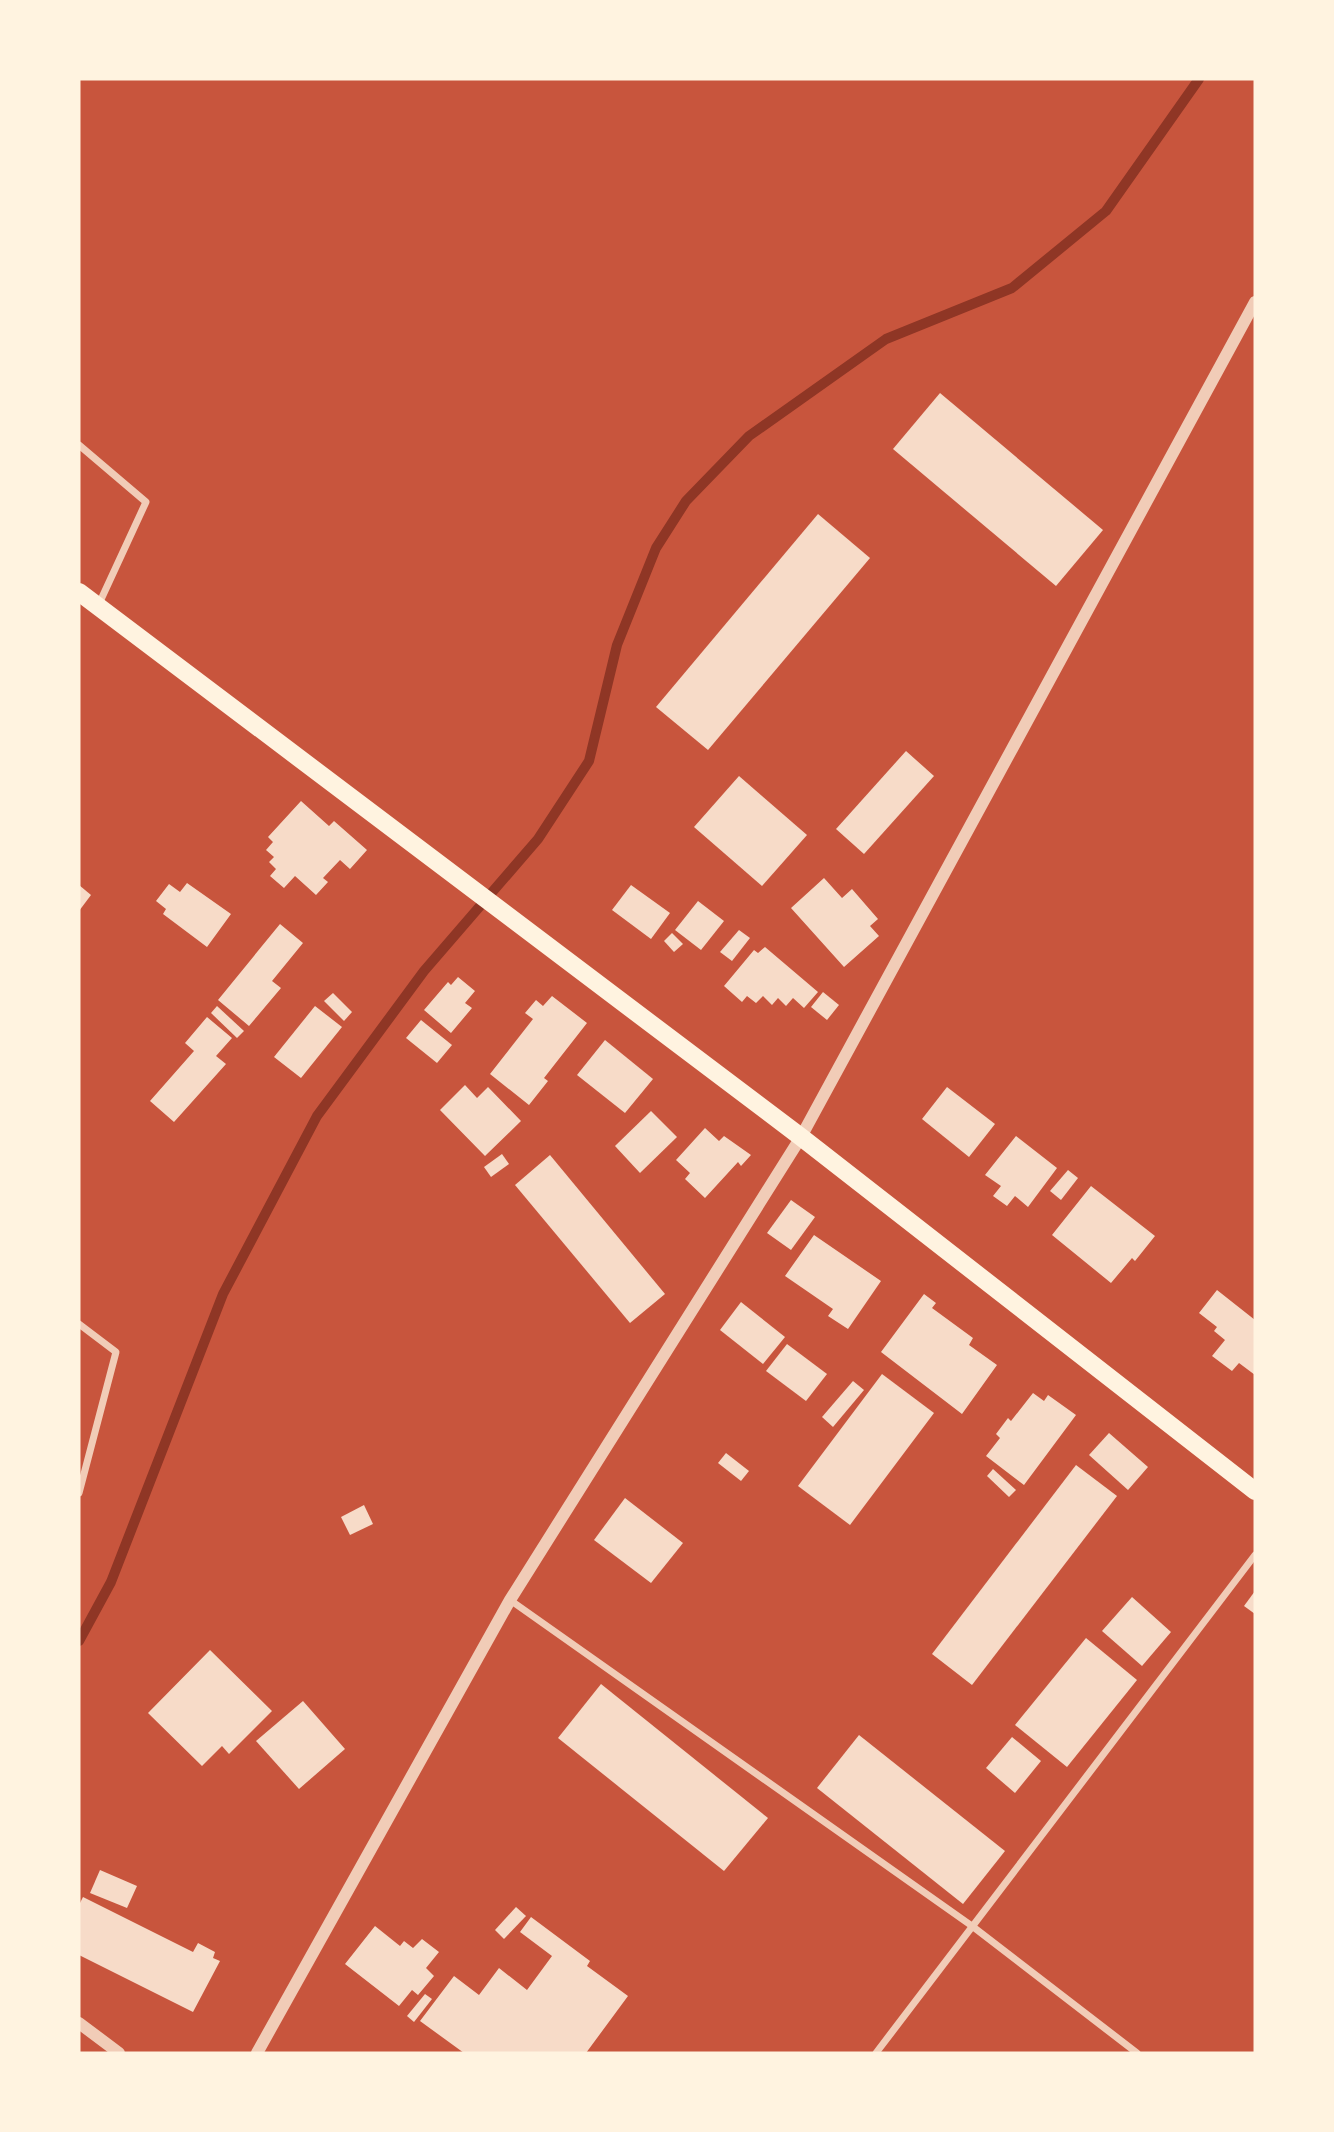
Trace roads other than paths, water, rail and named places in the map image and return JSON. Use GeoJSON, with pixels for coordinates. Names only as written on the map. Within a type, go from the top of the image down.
{"type":"FeatureCollection","features":[{"type":"Feature","properties":{"kind":"main road"},"geometry":{"type":"LineString","coordinates":[[79,592],[801,1137],[1255,1491]]}},
{"type":"Feature","properties":{"kind":"street"},"geometry":{"type":"LineString","coordinates":[[257,2053],[510,1600],[801,1137],[1255,302]]}},
{"type":"Feature","properties":{"kind":"street"},"geometry":{"type":"LineString","coordinates":[[79,445],[146,502],[97,607]]}},
{"type":"Feature","properties":{"kind":"street"},"geometry":{"type":"LineString","coordinates":[[79,1324],[116,1352],[79,1493]]}},
{"type":"Feature","properties":{"kind":"street"},"geometry":{"type":"LineString","coordinates":[[876,2053],[1255,1555]]}},
{"type":"Feature","properties":{"kind":"street"},"geometry":{"type":"LineString","coordinates":[[510,1600],[971,1926],[1137,2053]]}},
{"type":"Feature","properties":{"kind":"street"},"geometry":{"type":"LineString","coordinates":[[79,2023],[119,2053]]}},
{"type":"Feature","properties":{"kind":"waterway"},"geometry":{"type":"LineString","coordinates":[[79,1641],[111,1582],[223,1294],[317,1116],[424,971],[538,839],[589,761],[617,645],[656,548],[686,501],[749,436],[886,339],[1012,288],[1106,211],[1199,79]]}}]}
